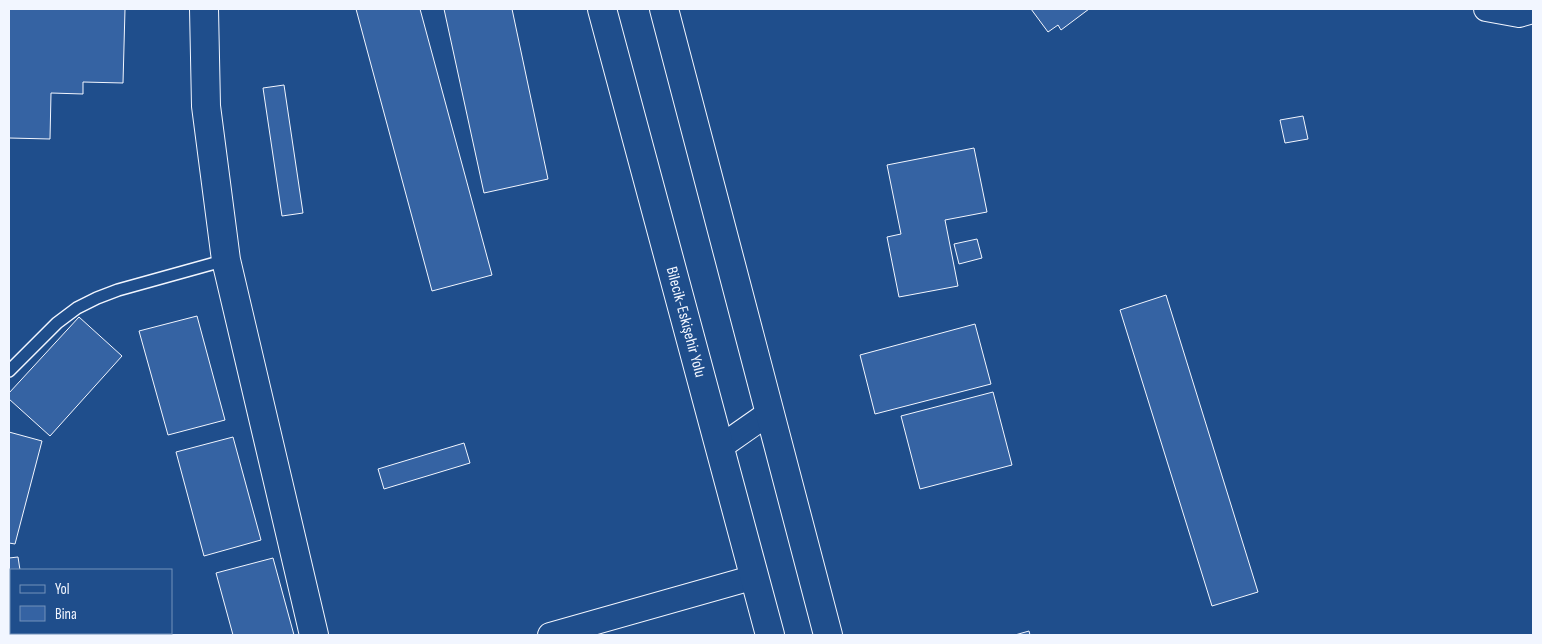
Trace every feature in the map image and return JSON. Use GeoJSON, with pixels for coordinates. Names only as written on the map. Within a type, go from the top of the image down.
{"type":"FeatureCollection","features":[{"type":"Feature","properties":{"kind":"main road"},"geometry":{"type":"LineString","coordinates":[[204,9],[206,106],[226,260],[314,635]]}},
{"type":"Feature","properties":{"kind":"main road","name":"Bilecik-Eskişehir Yolu"},"geometry":{"type":"LineString","coordinates":[[602,9],[770,635]]}},
{"type":"Feature","properties":{"kind":"main road"},"geometry":{"type":"LineString","coordinates":[[664,9],[768,413],[828,635]]}},
{"type":"Feature","properties":{"kind":"street"},"geometry":{"type":"LineString","coordinates":[[1486,9],[1519,15],[1533,11]]}},
{"type":"Feature","properties":{"kind":"street"},"geometry":{"type":"LineString","coordinates":[[719,448],[768,413]]}},
{"type":"Feature","properties":{"kind":"street"},"geometry":{"type":"LineString","coordinates":[[550,635],[578,632],[755,577]]}},
{"type":"Feature","properties":{"kind":"lane"},"geometry":{"type":"LineString","coordinates":[[9,371],[57,323],[77,308],[118,290],[226,260]]}},
{"type":"Feature","properties":{"kind":"building"},"geometry":{"type":"Polygon","coordinates":[[[9,9],[125,9],[123,83],[83,82],[83,94],[51,93],[50,139],[9,138],[9,9]]]}},
{"type":"Feature","properties":{"kind":"building"},"geometry":{"type":"Polygon","coordinates":[[[356,9],[420,9],[492,275],[432,291],[356,9]]]}},
{"type":"Feature","properties":{"kind":"building"},"geometry":{"type":"Polygon","coordinates":[[[444,9],[512,9],[548,179],[484,193],[444,9]]]}},
{"type":"Feature","properties":{"kind":"building"},"geometry":{"type":"Polygon","coordinates":[[[1031,9],[1089,9],[1061,30],[1058,25],[1048,32],[1031,9]]]}},
{"type":"Feature","properties":{"kind":"building"},"geometry":{"type":"Polygon","coordinates":[[[284,85],[303,213],[282,216],[263,88],[284,85]]]}},
{"type":"Feature","properties":{"kind":"building"},"geometry":{"type":"Polygon","coordinates":[[[1303,116],[1308,139],[1285,143],[1280,120],[1303,116]]]}},
{"type":"Feature","properties":{"kind":"building"},"geometry":{"type":"Polygon","coordinates":[[[974,148],[987,212],[945,220],[958,286],[899,297],[887,237],[901,234],[887,165],[974,148]]]}},
{"type":"Feature","properties":{"kind":"building"},"geometry":{"type":"Polygon","coordinates":[[[977,239],[982,258],[959,264],[954,244],[977,239]]]}},
{"type":"Feature","properties":{"kind":"building"},"geometry":{"type":"Polygon","coordinates":[[[1166,295],[1258,592],[1212,606],[1120,310],[1166,295]]]}},
{"type":"Feature","properties":{"kind":"building"},"geometry":{"type":"Polygon","coordinates":[[[197,316],[225,420],[168,435],[139,331],[197,316]]]}},
{"type":"Feature","properties":{"kind":"building"},"geometry":{"type":"Polygon","coordinates":[[[79,317],[122,356],[50,436],[9,399],[9,393],[79,317]]]}},
{"type":"Feature","properties":{"kind":"building"},"geometry":{"type":"Polygon","coordinates":[[[975,324],[991,384],[875,414],[860,355],[975,324]]]}},
{"type":"Feature","properties":{"kind":"building"},"geometry":{"type":"Polygon","coordinates":[[[993,392],[1012,465],[920,489],[901,416],[993,392]]]}},
{"type":"Feature","properties":{"kind":"building"},"geometry":{"type":"Polygon","coordinates":[[[9,432],[42,441],[15,544],[9,543],[9,432]]]}},
{"type":"Feature","properties":{"kind":"building"},"geometry":{"type":"Polygon","coordinates":[[[233,437],[261,540],[204,556],[176,452],[233,437]]]}},
{"type":"Feature","properties":{"kind":"building"},"geometry":{"type":"Polygon","coordinates":[[[464,443],[470,463],[384,489],[378,469],[464,443]]]}},
{"type":"Feature","properties":{"kind":"building"},"geometry":{"type":"Polygon","coordinates":[[[18,557],[20,569],[10,569],[10,634],[32,635],[9,635],[9,558],[18,557]]]}},
{"type":"Feature","properties":{"kind":"building"},"geometry":{"type":"Polygon","coordinates":[[[273,558],[294,635],[233,635],[216,573],[273,558]]]}},
{"type":"Feature","properties":{"kind":"building"},"geometry":{"type":"Polygon","coordinates":[[[1029,631],[1030,635],[1015,635],[1029,631]]]}}]}
